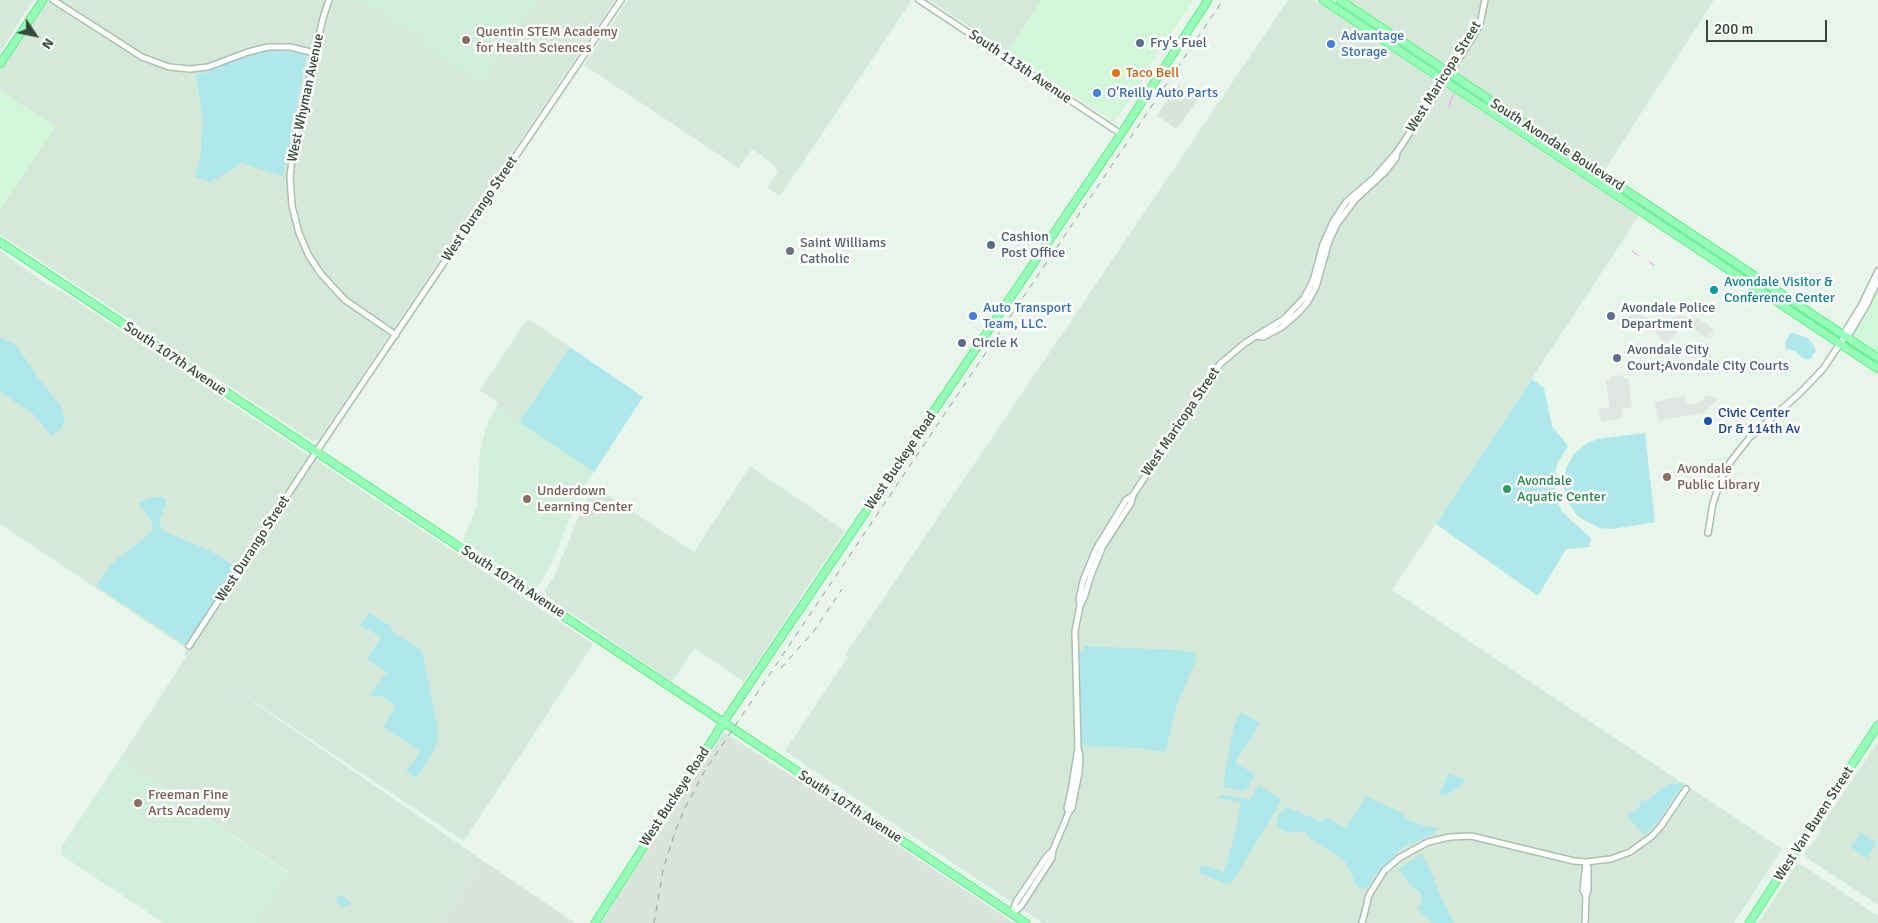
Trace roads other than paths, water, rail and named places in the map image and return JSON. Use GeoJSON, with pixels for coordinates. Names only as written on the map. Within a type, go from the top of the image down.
{"type":"FeatureCollection","features":[{"type":"Feature","properties":{"kind":"main road"},"geometry":{"type":"LineString","coordinates":[[0,64],[43,0]]}},
{"type":"Feature","properties":{"kind":"main road","name":"West Buckeye Road"},"geometry":{"type":"LineString","coordinates":[[595,923],[723,722],[1121,134],[1208,0]]}},
{"type":"Feature","properties":{"kind":"main road","name":"South Avondale Boulevard"},"geometry":{"type":"LineString","coordinates":[[1322,0],[1878,369]]}},
{"type":"Feature","properties":{"kind":"main road","name":"South Avondale Boulevard"},"geometry":{"type":"LineString","coordinates":[[1340,0],[1878,358]]}},
{"type":"Feature","properties":{"kind":"main road"},"geometry":{"type":"LineString","coordinates":[[1665,227],[1670,220]]}},
{"type":"Feature","properties":{"kind":"main road","name":"South 107th Avenue"},"geometry":{"type":"LineString","coordinates":[[0,242],[1026,923]]}},
{"type":"Feature","properties":{"kind":"main road","name":"West Van Buren Street"},"geometry":{"type":"LineString","coordinates":[[1749,923],[1878,724]]}},
{"type":"Feature","properties":{"kind":"street"},"geometry":{"type":"LineString","coordinates":[[53,0],[142,57],[169,67],[186,69],[204,68],[256,49],[272,47],[294,48],[315,53]]}},
{"type":"Feature","properties":{"kind":"street","name":"West Whyman Avenue"},"geometry":{"type":"LineString","coordinates":[[329,0],[293,150],[290,177],[292,206],[295,221],[309,256],[331,285],[356,308],[396,335]]}},
{"type":"Feature","properties":{"kind":"street","name":"West Durango Street"},"geometry":{"type":"LineString","coordinates":[[190,646],[316,452],[621,0]]}},
{"type":"Feature","properties":{"kind":"street","name":"South 113th Avenue"},"geometry":{"type":"LineString","coordinates":[[919,0],[1121,134]]}},
{"type":"Feature","properties":{"kind":"street","name":"West Maricopa Street"},"geometry":{"type":"LineString","coordinates":[[1012,914],[1020,906],[1052,858],[1053,850],[1069,812],[1067,808],[1078,748],[1076,631],[1080,606],[1107,539],[1131,502],[1133,495],[1220,364],[1233,351],[1284,319],[1301,302],[1313,281],[1327,233],[1337,215],[1346,202],[1374,178],[1397,152],[1480,24],[1485,0]]}},
{"type":"Feature","properties":{"kind":"street"},"geometry":{"type":"LineString","coordinates":[[1708,534],[1712,503],[1722,477],[1739,450],[1750,437],[1817,376],[1845,336],[1846,330],[1878,271]]}},
{"type":"Feature","properties":{"kind":"street"},"geometry":{"type":"LineString","coordinates":[[1362,923],[1369,895],[1384,871],[1399,858],[1417,847],[1440,838],[1471,836],[1586,862],[1620,856],[1642,844],[1661,826],[1686,789]]}},
{"type":"Feature","properties":{"kind":"street"},"geometry":{"type":"LineString","coordinates":[[1585,923],[1586,896],[1583,890],[1586,862]]}},
{"type":"Feature","properties":{"kind":"waterway"},"geometry":{"type":"LineString","coordinates":[[1449,108],[1454,94]]}},
{"type":"Feature","properties":{"kind":"waterway"},"geometry":{"type":"LineString","coordinates":[[1632,251],[1639,256]]}},
{"type":"Feature","properties":{"kind":"waterway"},"geometry":{"type":"LineString","coordinates":[[1649,262],[1654,265]]}},
{"type":"Feature","properties":{"kind":"waterway"},"geometry":{"type":"LineString","coordinates":[[1738,299],[1744,303]]}},
{"type":"Feature","properties":{"kind":"railway"},"geometry":{"type":"LineString","coordinates":[[654,923],[663,870],[675,832],[704,772],[1223,0]]}},
{"type":"Feature","properties":{"kind":"railway"},"geometry":{"type":"LineString","coordinates":[[781,668],[814,631],[842,589]]}},
{"type":"Feature","properties":{"kind":"place","name":"Quentin STEM Academy for Health Sciences"},"geometry":{"type":"Point","coordinates":[466,40]}},
{"type":"Feature","properties":{"kind":"place","name":"Fry's Fuel"},"geometry":{"type":"Point","coordinates":[1140,43]}},
{"type":"Feature","properties":{"kind":"place","name":"Advantage Storage"},"geometry":{"type":"Point","coordinates":[1331,44]}},
{"type":"Feature","properties":{"kind":"place","name":"Taco Bell"},"geometry":{"type":"Point","coordinates":[1116,73]}},
{"type":"Feature","properties":{"kind":"place","name":"O'Reilly Auto Parts"},"geometry":{"type":"Point","coordinates":[1097,93]}},
{"type":"Feature","properties":{"kind":"place","name":"Cashion Post Office"},"geometry":{"type":"Point","coordinates":[991,245]}},
{"type":"Feature","properties":{"kind":"place","name":"Saint Williams Catholic"},"geometry":{"type":"Point","coordinates":[790,251]}},
{"type":"Feature","properties":{"kind":"place","name":"Avondale Visitor & Conference Center"},"geometry":{"type":"Point","coordinates":[1714,290]}},
{"type":"Feature","properties":{"kind":"place","name":"Auto Transport Team, LLC."},"geometry":{"type":"Point","coordinates":[973,316]}},
{"type":"Feature","properties":{"kind":"place","name":"Avondale Police Department"},"geometry":{"type":"Point","coordinates":[1611,316]}},
{"type":"Feature","properties":{"kind":"place","name":"Circle K"},"geometry":{"type":"Point","coordinates":[962,343]}},
{"type":"Feature","properties":{"kind":"place","name":"Avondale City Court;Avondale City Courts"},"geometry":{"type":"Point","coordinates":[1617,358]}},
{"type":"Feature","properties":{"kind":"place","name":"Civic Center Dr & 114th Av"},"geometry":{"type":"Point","coordinates":[1708,421]}},
{"type":"Feature","properties":{"kind":"place","name":"Avondale Public Library"},"geometry":{"type":"Point","coordinates":[1667,477]}},
{"type":"Feature","properties":{"kind":"place","name":"Avondale Aquatic Center"},"geometry":{"type":"Point","coordinates":[1507,489]}},
{"type":"Feature","properties":{"kind":"place","name":"Underdown Learning Center"},"geometry":{"type":"Point","coordinates":[527,499]}},
{"type":"Feature","properties":{"kind":"place","name":"Freeman Fine Arts Academy"},"geometry":{"type":"Point","coordinates":[138,803]}}]}
